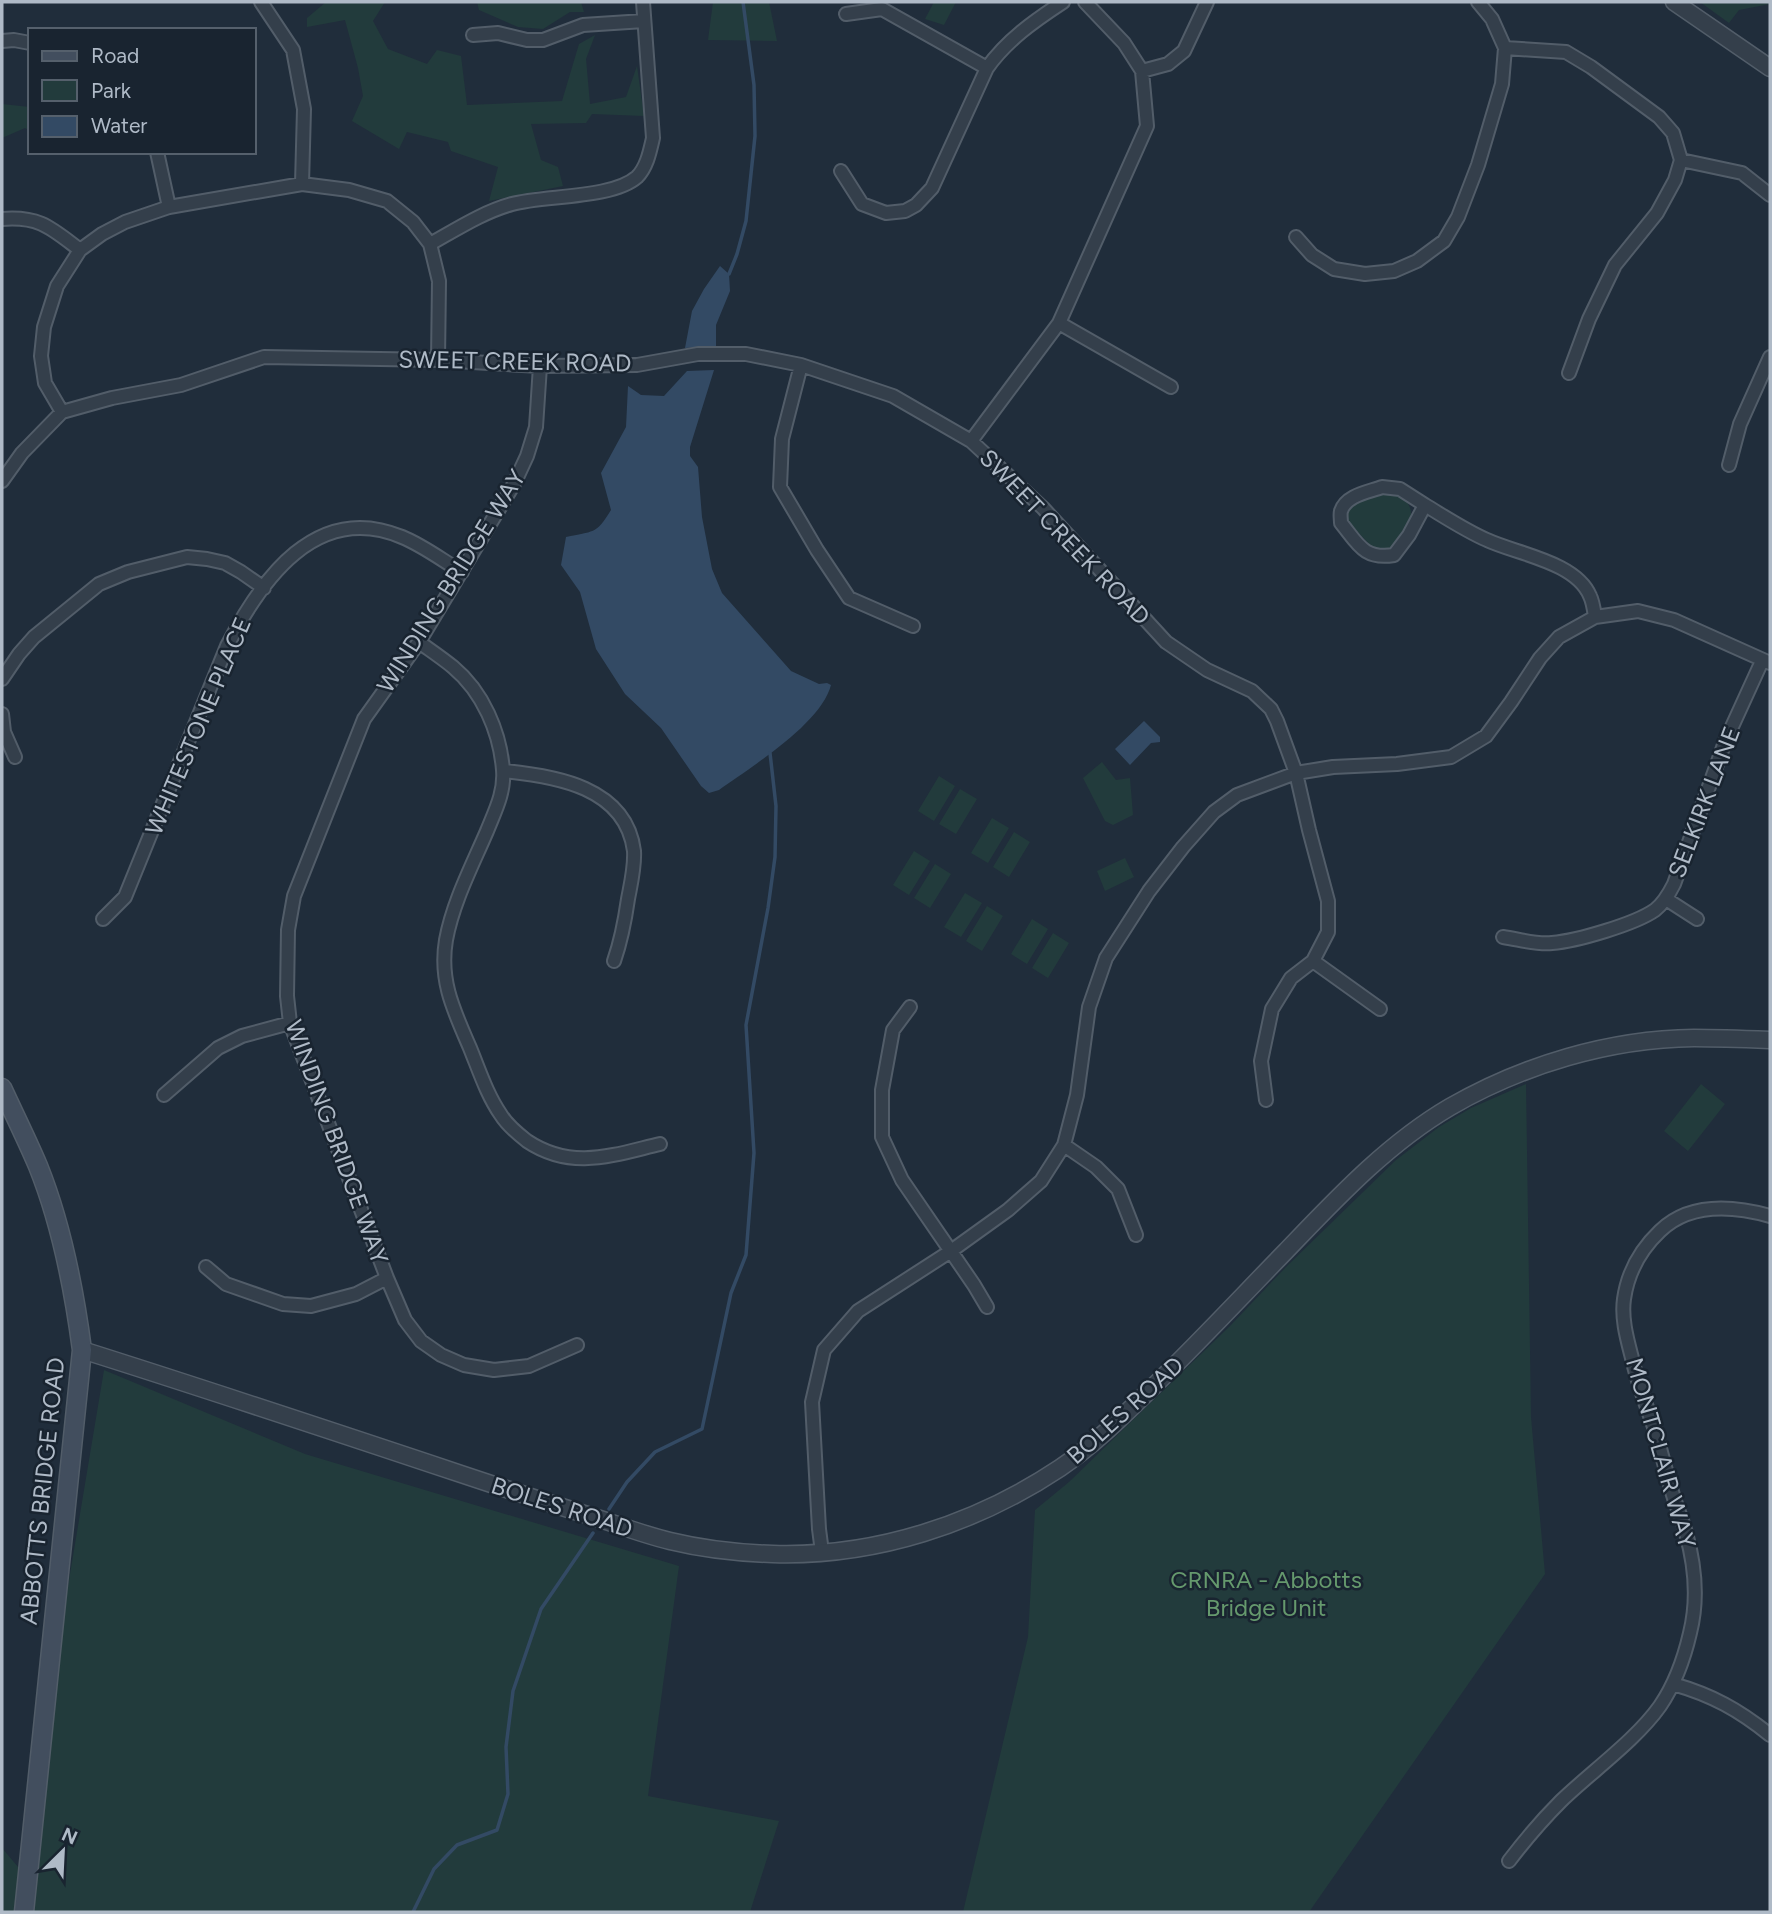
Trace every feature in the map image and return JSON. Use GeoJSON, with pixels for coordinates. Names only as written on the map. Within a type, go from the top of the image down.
{"type":"FeatureCollection","features":[{"type":"Feature","properties":{"kind":"main road","name":"ABBOTTS BRIDGE ROAD"},"geometry":{"type":"LineString","coordinates":[[2,1088],[38,1168],[52,1210],[70,1278],[82,1350],[23,1912]]}},
{"type":"Feature","properties":{"kind":"street"},"geometry":{"type":"LineString","coordinates":[[261,2],[293,50],[304,108],[302,184]]}},
{"type":"Feature","properties":{"kind":"street"},"geometry":{"type":"LineString","coordinates":[[430,244],[480,216],[513,204],[590,193],[620,186],[637,177],[648,159],[653,138],[643,2]]}},
{"type":"Feature","properties":{"kind":"street"},"geometry":{"type":"LineString","coordinates":[[841,172],[862,204],[886,213],[905,211],[916,205],[932,188],[987,68],[999,51],[1023,29],[1063,2]]}},
{"type":"Feature","properties":{"kind":"street"},"geometry":{"type":"LineString","coordinates":[[971,441],[1059,323],[1147,126],[1142,71],[1124,43],[1085,2]]}},
{"type":"Feature","properties":{"kind":"street"},"geometry":{"type":"LineString","coordinates":[[1142,71],[1168,64],[1184,51],[1207,2]]}},
{"type":"Feature","properties":{"kind":"street"},"geometry":{"type":"LineString","coordinates":[[1296,237],[1312,255],[1334,269],[1365,274],[1394,271],[1417,261],[1444,241],[1458,218],[1478,165],[1502,84],[1505,48],[1492,19],[1478,2]]}},
{"type":"Feature","properties":{"kind":"street"},"geometry":{"type":"LineString","coordinates":[[1674,2],[1770,68]]}},
{"type":"Feature","properties":{"kind":"street"},"geometry":{"type":"LineString","coordinates":[[846,14],[882,9],[987,68]]}},
{"type":"Feature","properties":{"kind":"street"},"geometry":{"type":"LineString","coordinates":[[473,35],[498,33],[527,40],[543,40],[583,25],[644,21]]}},
{"type":"Feature","properties":{"kind":"street"},"geometry":{"type":"LineString","coordinates":[[2,41],[28,43]]}},
{"type":"Feature","properties":{"kind":"street"},"geometry":{"type":"LineString","coordinates":[[1505,48],[1566,52],[1591,66],[1660,117],[1673,133],[1681,160],[1675,180],[1657,213],[1615,265],[1589,319],[1569,373]]}},
{"type":"Feature","properties":{"kind":"street"},"geometry":{"type":"LineString","coordinates":[[157,154],[169,207]]}},
{"type":"Feature","properties":{"kind":"street"},"geometry":{"type":"LineString","coordinates":[[1681,160],[1742,173],[1770,195]]}},
{"type":"Feature","properties":{"kind":"street"},"geometry":{"type":"LineString","coordinates":[[2,494],[4,478],[22,453],[62,412],[45,383],[41,356],[44,327],[57,286],[80,250],[102,233],[169,207],[302,184],[349,190],[387,201],[413,222],[430,244],[439,281],[438,360]]}},
{"type":"Feature","properties":{"kind":"street"},"geometry":{"type":"LineString","coordinates":[[2,219],[16,218],[45,223],[80,250]]}},
{"type":"Feature","properties":{"kind":"street"},"geometry":{"type":"LineString","coordinates":[[1059,323],[1171,387]]}},
{"type":"Feature","properties":{"kind":"street","name":"SWEET CREEK ROAD"},"geometry":{"type":"LineString","coordinates":[[62,412],[112,398],[181,385],[264,357],[438,360],[540,366],[637,365],[698,354],[746,354],[801,365],[893,396],[971,441],[1043,508],[1166,642],[1207,670],[1252,691],[1278,720],[1296,773],[1328,901],[1328,932],[1313,961],[1291,978],[1272,1009],[1261,1061],[1266,1100]]}},
{"type":"Feature","properties":{"kind":"street"},"geometry":{"type":"LineString","coordinates":[[1729,466],[1740,424],[1770,357]]}},
{"type":"Feature","properties":{"kind":"street"},"geometry":{"type":"LineString","coordinates":[[801,365],[782,439],[780,487],[849,598],[913,626]]}},
{"type":"Feature","properties":{"kind":"street","name":"WINDING BRIDGE WAY"},"geometry":{"type":"LineString","coordinates":[[540,366],[536,427],[514,484],[419,642],[364,719],[294,896],[288,930],[287,996],[290,1023],[387,1278],[405,1320],[421,1341],[441,1355],[464,1365],[494,1370],[529,1366],[577,1345]]}},
{"type":"Feature","properties":{"kind":"street"},"geometry":{"type":"LineString","coordinates":[[1425,505],[1409,535],[1394,555],[1379,558],[1366,553],[1341,523],[1342,510],[1348,501],[1358,495],[1382,487],[1400,489],[1487,540],[1565,570],[1580,581],[1590,595],[1595,617]]}},
{"type":"Feature","properties":{"kind":"street","name":"WHITESTONE PLACE"},"geometry":{"type":"LineString","coordinates":[[103,919],[125,897],[227,646],[242,618],[291,555],[330,532],[355,528],[382,530],[403,537],[462,572]]}},
{"type":"Feature","properties":{"kind":"street"},"geometry":{"type":"LineString","coordinates":[[2,679],[34,637],[99,584],[128,572],[187,557],[207,558],[225,562],[264,588]]}},
{"type":"Feature","properties":{"kind":"street"},"geometry":{"type":"LineString","coordinates":[[822,1552],[811,1402],[824,1350],[859,1311],[951,1251],[1008,1210],[1041,1181],[1064,1146],[1077,1095],[1089,1007],[1106,958],[1149,891],[1214,813],[1237,795],[1296,773],[1333,767],[1397,764],[1451,757],[1486,736],[1540,658],[1559,637],[1595,617],[1638,611],[1674,620],[1766,662]]}},
{"type":"Feature","properties":{"kind":"street"},"geometry":{"type":"LineString","coordinates":[[419,642],[455,668],[477,693],[498,739],[504,771],[501,796],[454,911],[446,940],[444,969],[449,1000],[485,1084],[501,1116],[518,1135],[541,1150],[572,1159],[603,1157],[660,1144]]}},
{"type":"Feature","properties":{"kind":"street","name":"SELKIRK LANE"},"geometry":{"type":"LineString","coordinates":[[1503,937],[1550,944],[1590,935],[1628,923],[1655,910],[1666,899],[1674,884],[1725,742],[1766,662]]}},
{"type":"Feature","properties":{"kind":"street"},"geometry":{"type":"LineString","coordinates":[[2,714],[4,733],[15,757]]}},
{"type":"Feature","properties":{"kind":"street"},"geometry":{"type":"LineString","coordinates":[[504,771],[538,774],[577,785],[594,793],[614,809],[627,828],[634,850],[633,870],[621,940],[614,961]]}},
{"type":"Feature","properties":{"kind":"street"},"geometry":{"type":"LineString","coordinates":[[1666,899],[1697,919]]}},
{"type":"Feature","properties":{"kind":"street"},"geometry":{"type":"LineString","coordinates":[[1313,961],[1380,1009]]}},
{"type":"Feature","properties":{"kind":"street"},"geometry":{"type":"LineString","coordinates":[[910,1007],[893,1030],[882,1090],[882,1137],[902,1180],[987,1307]]}},
{"type":"Feature","properties":{"kind":"street"},"geometry":{"type":"LineString","coordinates":[[164,1095],[218,1048],[242,1036],[290,1023]]}},
{"type":"Feature","properties":{"kind":"street","name":"BOLES ROAD"},"geometry":{"type":"LineString","coordinates":[[82,1350],[668,1541],[726,1551],[777,1554],[877,1545],[926,1533],[974,1516],[1062,1467],[1096,1441],[1212,1329],[1326,1209],[1404,1137],[1448,1108],[1492,1085],[1539,1066],[1587,1052],[1640,1042],[1692,1038],[1770,1040]]}},
{"type":"Feature","properties":{"kind":"street"},"geometry":{"type":"LineString","coordinates":[[1064,1146],[1097,1167],[1118,1189],[1136,1235]]}},
{"type":"Feature","properties":{"kind":"street","name":"MONTCLAIR WAY"},"geometry":{"type":"LineString","coordinates":[[1509,1861],[1561,1801],[1641,1728],[1659,1707],[1684,1658],[1691,1629],[1695,1601],[1694,1572],[1686,1534],[1637,1380],[1624,1322],[1623,1302],[1633,1267],[1646,1245],[1664,1227],[1686,1215],[1725,1208],[1745,1209],[1770,1216]]}},
{"type":"Feature","properties":{"kind":"street"},"geometry":{"type":"LineString","coordinates":[[206,1267],[226,1284],[284,1304],[311,1306],[356,1294],[387,1278]]}},
{"type":"Feature","properties":{"kind":"street"},"geometry":{"type":"LineString","coordinates":[[1673,1684],[1714,1698],[1733,1708],[1770,1735]]}},
{"type":"Feature","properties":{"kind":"green space"},"geometry":{"type":"Polygon","coordinates":[[[326,2],[385,2],[373,21],[388,49],[427,64],[437,50],[461,56],[467,105],[562,101],[579,44],[595,35],[586,59],[590,104],[626,97],[637,66],[644,116],[592,114],[586,123],[531,124],[541,160],[558,167],[563,186],[489,201],[498,167],[451,151],[448,142],[407,132],[399,149],[352,121],[363,96],[345,20],[307,27],[307,18],[326,2]]]}},
{"type":"Feature","properties":{"kind":"green space"},"geometry":{"type":"Polygon","coordinates":[[[477,2],[581,2],[584,12],[570,12],[543,29],[518,27],[479,10],[477,2]]]}},
{"type":"Feature","properties":{"kind":"green space"},"geometry":{"type":"Polygon","coordinates":[[[713,2],[769,2],[777,41],[708,40],[713,2]]]}},
{"type":"Feature","properties":{"kind":"green space"},"geometry":{"type":"Polygon","coordinates":[[[934,2],[956,2],[944,25],[925,19],[934,2]]]}},
{"type":"Feature","properties":{"kind":"green space"},"geometry":{"type":"Polygon","coordinates":[[[1700,2],[1770,4],[1739,10],[1729,23],[1700,2]]]}},
{"type":"Feature","properties":{"kind":"green space"},"geometry":{"type":"Polygon","coordinates":[[[2,104],[28,107],[28,130],[25,128],[2,138],[2,104]]]}},
{"type":"Feature","properties":{"kind":"green space"},"geometry":{"type":"Polygon","coordinates":[[[1380,493],[1402,498],[1411,511],[1411,518],[1395,546],[1388,550],[1374,549],[1348,522],[1346,515],[1357,501],[1380,493]]]}},
{"type":"Feature","properties":{"kind":"green space"},"geometry":{"type":"Polygon","coordinates":[[[1102,762],[1116,780],[1130,778],[1133,815],[1113,825],[1105,821],[1083,778],[1102,762]]]}},
{"type":"Feature","properties":{"kind":"green space"},"geometry":{"type":"Polygon","coordinates":[[[939,776],[955,786],[934,821],[918,811],[939,776]]]}},
{"type":"Feature","properties":{"kind":"green space"},"geometry":{"type":"Polygon","coordinates":[[[960,789],[977,799],[956,834],[939,824],[960,789]]]}},
{"type":"Feature","properties":{"kind":"green space"},"geometry":{"type":"Polygon","coordinates":[[[992,818],[1009,828],[988,863],[971,853],[992,818]]]}},
{"type":"Feature","properties":{"kind":"green space"},"geometry":{"type":"Polygon","coordinates":[[[1014,832],[1030,842],[1009,877],[993,867],[1014,832]]]}},
{"type":"Feature","properties":{"kind":"green space"},"geometry":{"type":"Polygon","coordinates":[[[914,851],[930,861],[909,895],[893,885],[914,851]]]}},
{"type":"Feature","properties":{"kind":"green space"},"geometry":{"type":"Polygon","coordinates":[[[1125,858],[1134,877],[1105,891],[1097,871],[1125,858]]]}},
{"type":"Feature","properties":{"kind":"green space"},"geometry":{"type":"Polygon","coordinates":[[[935,864],[951,874],[930,908],[914,898],[935,864]]]}},
{"type":"Feature","properties":{"kind":"green space"},"geometry":{"type":"Polygon","coordinates":[[[965,893],[982,903],[961,937],[944,927],[965,893]]]}},
{"type":"Feature","properties":{"kind":"green space"},"geometry":{"type":"Polygon","coordinates":[[[987,906],[1003,916],[982,951],[966,941],[987,906]]]}},
{"type":"Feature","properties":{"kind":"green space"},"geometry":{"type":"Polygon","coordinates":[[[1032,919],[1048,929],[1027,964],[1011,954],[1032,919]]]}},
{"type":"Feature","properties":{"kind":"green space"},"geometry":{"type":"Polygon","coordinates":[[[1053,933],[1069,943],[1048,978],[1032,968],[1053,933]]]}},
{"type":"Feature","properties":{"kind":"green space","name":"CRNRA - Abbotts Bridge Unit"},"geometry":{"type":"Polygon","coordinates":[[[1526,1084],[1531,1417],[1545,1574],[1309,1912],[963,1912],[1028,1637],[1035,1510],[1069,1482],[1230,1326],[1286,1267],[1396,1160],[1439,1127],[1471,1108],[1526,1084]]]}},
{"type":"Feature","properties":{"kind":"green space"},"geometry":{"type":"Polygon","coordinates":[[[1701,1084],[1725,1104],[1688,1151],[1664,1131],[1701,1084]]]}},
{"type":"Feature","properties":{"kind":"green space"},"geometry":{"type":"Polygon","coordinates":[[[104,1370],[305,1454],[679,1566],[648,1796],[779,1821],[750,1912],[2,1912],[2,1848],[24,1874],[104,1370]]]}},
{"type":"Feature","properties":{"kind":"water"},"geometry":{"type":"Polygon","coordinates":[[[720,266],[729,274],[730,291],[716,325],[716,346],[685,348],[692,311],[720,266]]]}},
{"type":"Feature","properties":{"kind":"water"},"geometry":{"type":"Polygon","coordinates":[[[714,370],[690,447],[690,456],[698,467],[702,517],[712,569],[722,593],[791,671],[819,684],[831,685],[825,700],[800,729],[749,769],[719,790],[709,793],[701,786],[661,728],[625,694],[596,649],[580,592],[561,565],[566,537],[593,531],[611,510],[601,473],[626,427],[628,386],[641,395],[664,396],[687,371],[714,370]]]}},
{"type":"Feature","properties":{"kind":"water"},"geometry":{"type":"Polygon","coordinates":[[[1144,721],[1160,737],[1160,742],[1151,743],[1130,765],[1115,749],[1144,721]]]}},
{"type":"Feature","properties":{"kind":"waterway"},"geometry":{"type":"LineString","coordinates":[[729,274],[746,221],[755,136],[754,85],[743,2]]}},
{"type":"Feature","properties":{"kind":"waterway"},"geometry":{"type":"LineString","coordinates":[[609,1509],[627,1482],[655,1452],[702,1429],[731,1293],[746,1255],[754,1153],[746,1025],[775,857],[776,806],[770,753]]}},
{"type":"Feature","properties":{"kind":"waterway"},"geometry":{"type":"LineString","coordinates":[[413,1912],[434,1869],[457,1845],[497,1830],[508,1794],[506,1747],[513,1691],[541,1609],[593,1533]]}}]}
